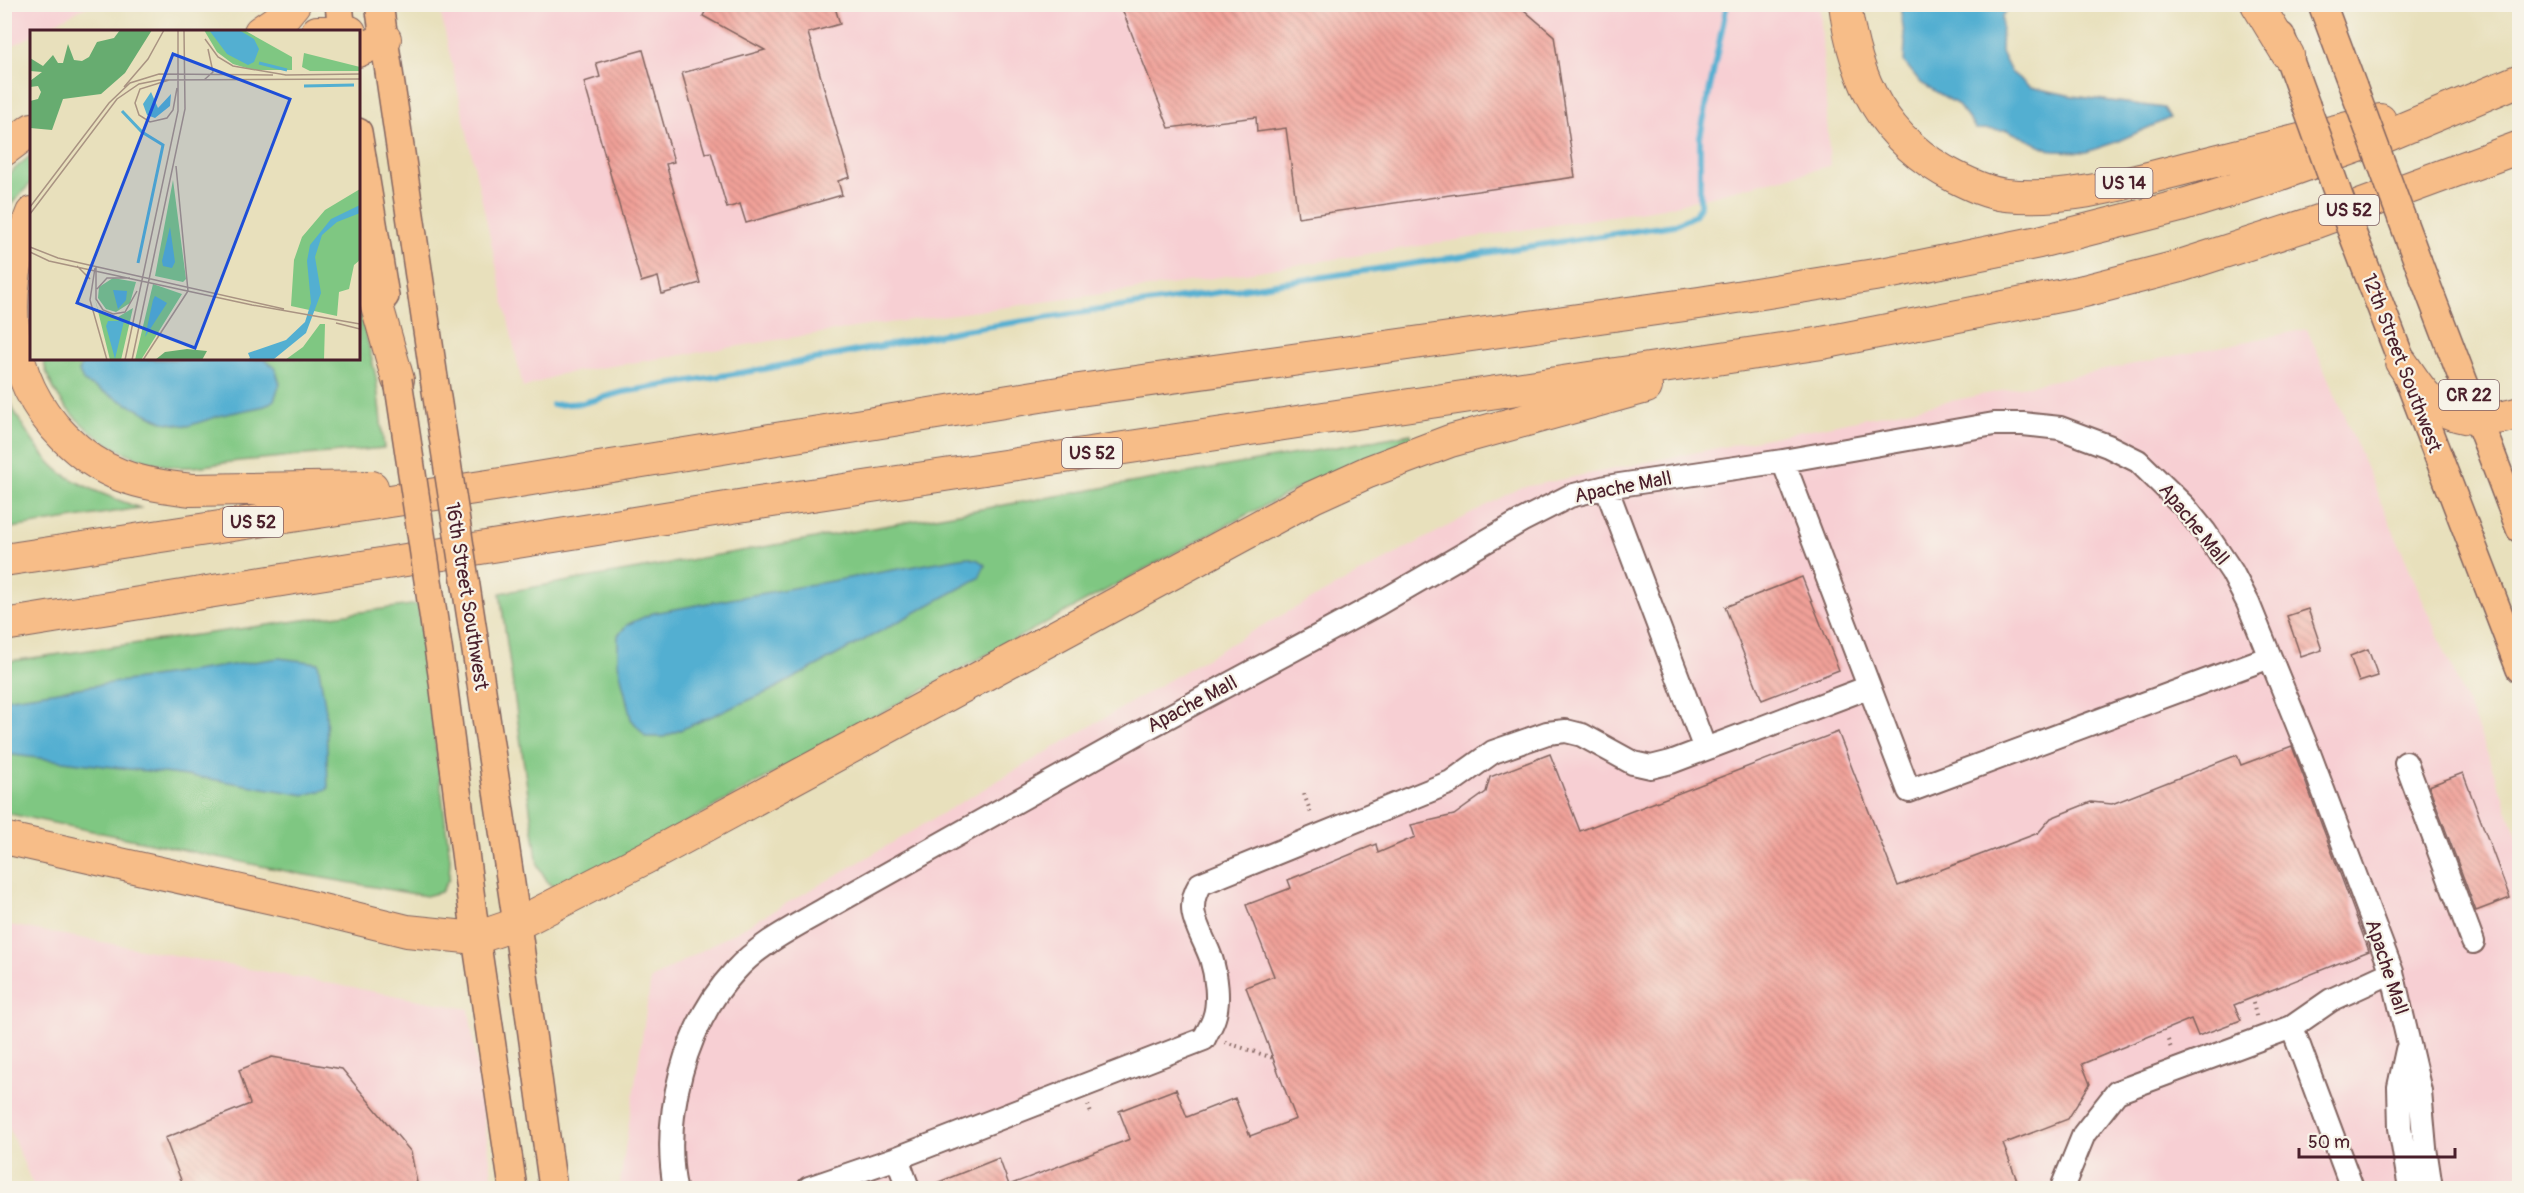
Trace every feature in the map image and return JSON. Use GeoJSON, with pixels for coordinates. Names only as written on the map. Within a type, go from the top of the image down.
{"type":"FeatureCollection","features":[{"type":"Feature","properties":{"kind":"highway"},"geometry":{"type":"LineString","coordinates":[[263,30],[285,15],[294,4]]}},
{"type":"Feature","properties":{"kind":"highway","name":"US 14"},"geometry":{"type":"LineString","coordinates":[[1845,4],[1849,32],[1867,90],[1895,131],[1915,152],[1941,170],[1973,187],[2005,195],[2055,194],[2111,187],[2510,85]]}},
{"type":"Feature","properties":{"kind":"highway"},"geometry":{"type":"LineString","coordinates":[[2257,4],[2288,55]]}},
{"type":"Feature","properties":{"kind":"highway","name":"US 52"},"geometry":{"type":"LineString","coordinates":[[4,560],[501,484],[1065,392],[1699,303],[1898,271],[2039,242],[2180,206],[2264,180],[2381,138],[2510,85]]}},
{"type":"Feature","properties":{"kind":"highway"},"geometry":{"type":"LineString","coordinates":[[4,150],[30,130]]}},
{"type":"Feature","properties":{"kind":"highway","name":"US 52"},"geometry":{"type":"LineString","coordinates":[[4,624],[745,505],[1822,343],[2072,293],[2176,267],[2316,222],[2520,147]]}},
{"type":"Feature","properties":{"kind":"highway"},"geometry":{"type":"LineString","coordinates":[[30,217],[22,234],[12,280],[10,306],[15,352],[33,400],[47,420],[78,452],[96,463],[119,475],[139,481],[192,490],[501,484]]}},
{"type":"Feature","properties":{"kind":"highway"},"geometry":{"type":"LineString","coordinates":[[360,253],[398,380]]}},
{"type":"Feature","properties":{"kind":"highway"},"geometry":{"type":"LineString","coordinates":[[4,838],[290,902],[407,931],[476,938],[517,924],[661,850],[1302,503],[1368,471],[1450,441],[1547,412],[1822,343]]}},
{"type":"Feature","properties":{"kind":"highway"},"geometry":{"type":"LineString","coordinates":[[2401,362],[2431,401],[2451,413],[2478,419],[2499,418],[2520,413]]}},
{"type":"Feature","properties":{"kind":"main road","name":"16th Street Southwest"},"geometry":{"type":"LineString","coordinates":[[351,30],[379,4]]}},
{"type":"Feature","properties":{"kind":"main road","name":"12th Street Southwest"},"geometry":{"type":"LineString","coordinates":[[2268,4],[2401,362],[2520,669]]}},
{"type":"Feature","properties":{"kind":"main road","name":"CR 22"},"geometry":{"type":"LineString","coordinates":[[2322,4],[2520,529]]}},
{"type":"Feature","properties":{"kind":"main road","name":"16th Street Southwest"},"geometry":{"type":"LineString","coordinates":[[360,77],[434,378],[517,924],[553,1188]]}},
{"type":"Feature","properties":{"kind":"main road","name":"16th Street Southwest"},"geometry":{"type":"LineString","coordinates":[[360,144],[442,674],[476,938],[513,1188]]}},
{"type":"Feature","properties":{"kind":"street","name":"Apache Mall"},"geometry":{"type":"LineString","coordinates":[[675,1188],[671,1141],[674,1107],[680,1077],[701,1020],[716,995],[735,971],[778,936],[1142,731],[1378,604],[1546,507],[1570,496],[1606,487],[1783,461],[1994,424],[2060,428],[2109,446],[2138,461],[2161,482],[2205,532],[2242,591],[2270,657],[2392,972],[2420,1091],[2431,1188]]}},
{"type":"Feature","properties":{"kind":"street"},"geometry":{"type":"LineString","coordinates":[[1783,461],[1909,791],[2270,657]]}},
{"type":"Feature","properties":{"kind":"street"},"geometry":{"type":"LineString","coordinates":[[1606,487],[1705,749]]}},
{"type":"Feature","properties":{"kind":"street"},"geometry":{"type":"LineString","coordinates":[[809,1188],[897,1158],[1204,1039],[1215,1016],[1216,990],[1211,960],[1194,916],[1192,897],[1200,884],[1451,782],[1493,752],[1547,733],[1566,731],[1582,735],[1633,763],[1651,767],[1869,687]]}},
{"type":"Feature","properties":{"kind":"street"},"geometry":{"type":"LineString","coordinates":[[2406,764],[2473,942]]}},
{"type":"Feature","properties":{"kind":"street"},"geometry":{"type":"LineString","coordinates":[[2062,1188],[2084,1134],[2117,1092],[2292,1027],[2331,1000],[2392,972]]}},
{"type":"Feature","properties":{"kind":"street"},"geometry":{"type":"LineString","coordinates":[[2292,1027],[2352,1188]]}},
{"type":"Feature","properties":{"kind":"street"},"geometry":{"type":"LineString","coordinates":[[2409,1042],[2399,1087],[2400,1128],[2410,1188]]}},
{"type":"Feature","properties":{"kind":"street"},"geometry":{"type":"LineString","coordinates":[[897,1158],[908,1188]]}},
{"type":"Feature","properties":{"kind":"path"},"geometry":{"type":"LineString","coordinates":[[1206,1035],[1273,1058]]}},
{"type":"Feature","properties":{"kind":"shaded area"},"geometry":{"type":"Polygon","coordinates":[[[5,4],[90,4],[41,30],[30,30],[30,37],[5,50],[5,4]]]}},
{"type":"Feature","properties":{"kind":"shaded area"},"geometry":{"type":"Polygon","coordinates":[[[439,5],[1820,5],[1830,166],[1664,208],[1155,287],[866,326],[561,374],[523,388],[439,5]]]}},
{"type":"Feature","properties":{"kind":"shaded area"},"geometry":{"type":"Polygon","coordinates":[[[2307,329],[2481,736],[2519,842],[2519,1188],[619,1188],[651,979],[844,871],[1254,630],[1519,488],[2307,329]]]}},
{"type":"Feature","properties":{"kind":"shaded area"},"geometry":{"type":"Polygon","coordinates":[[[4,924],[469,1009],[494,1188],[34,1188],[5,1118],[4,924]]]}},
{"type":"Feature","properties":{"kind":"green space"},"geometry":{"type":"Polygon","coordinates":[[[30,156],[30,184],[7,209],[5,216],[5,177],[30,156]]]}},
{"type":"Feature","properties":{"kind":"green space"},"geometry":{"type":"Polygon","coordinates":[[[360,309],[376,377],[384,448],[191,467],[153,463],[111,445],[92,432],[61,400],[50,380],[43,360],[360,360],[360,309]]]}},
{"type":"Feature","properties":{"kind":"green space"},"geometry":{"type":"Polygon","coordinates":[[[4,391],[29,436],[46,458],[63,474],[100,493],[140,508],[5,529],[4,391]]]}},
{"type":"Feature","properties":{"kind":"green space"},"geometry":{"type":"Polygon","coordinates":[[[1411,434],[1412,443],[1308,483],[1206,536],[975,661],[574,885],[557,889],[549,884],[538,866],[500,593],[1411,434]]]}},
{"type":"Feature","properties":{"kind":"green space"},"geometry":{"type":"Polygon","coordinates":[[[418,604],[450,859],[449,879],[441,892],[426,896],[300,874],[5,813],[4,662],[418,604]]]}},
{"type":"Feature","properties":{"kind":"water"},"geometry":{"type":"Polygon","coordinates":[[[1900,5],[2012,5],[2002,17],[2001,52],[2011,72],[2030,87],[2073,96],[2164,108],[2170,118],[2116,142],[2086,152],[2053,151],[2007,130],[1976,129],[1957,104],[1921,83],[1904,62],[1905,42],[1900,5]]]}},
{"type":"Feature","properties":{"kind":"water"},"geometry":{"type":"Polygon","coordinates":[[[83,360],[265,360],[275,368],[280,384],[274,400],[265,406],[222,415],[188,426],[163,422],[84,382],[79,372],[83,360]]]}},
{"type":"Feature","properties":{"kind":"water"},"geometry":{"type":"Polygon","coordinates":[[[966,557],[978,560],[985,565],[979,578],[770,691],[664,737],[646,737],[631,719],[618,664],[618,635],[628,624],[653,613],[966,557]]]}},
{"type":"Feature","properties":{"kind":"water"},"geometry":{"type":"Polygon","coordinates":[[[279,658],[318,663],[326,711],[328,789],[305,795],[204,778],[5,754],[5,699],[279,658]]]}},
{"type":"Feature","properties":{"kind":"building"},"geometry":{"type":"Polygon","coordinates":[[[709,4],[834,4],[840,24],[808,33],[850,177],[838,181],[842,195],[746,223],[740,204],[727,208],[711,152],[705,153],[682,73],[765,50],[703,16],[709,4]]]}},
{"type":"Feature","properties":{"kind":"building"},"geometry":{"type":"Polygon","coordinates":[[[1120,4],[1517,4],[1554,36],[1575,177],[1298,217],[1286,128],[1257,132],[1256,117],[1169,128],[1120,4]]]}},
{"type":"Feature","properties":{"kind":"building"},"geometry":{"type":"Polygon","coordinates":[[[643,50],[674,162],[666,164],[700,283],[662,294],[658,277],[641,282],[584,82],[600,77],[596,63],[643,50]]]}},
{"type":"Feature","properties":{"kind":"building"},"geometry":{"type":"Polygon","coordinates":[[[1802,577],[1839,670],[1762,700],[1725,607],[1802,577]]]}},
{"type":"Feature","properties":{"kind":"building"},"geometry":{"type":"Polygon","coordinates":[[[2308,609],[2322,650],[2301,657],[2287,616],[2308,609]]]}},
{"type":"Feature","properties":{"kind":"building"},"geometry":{"type":"Polygon","coordinates":[[[2368,649],[2378,676],[2359,682],[2350,656],[2368,649]]]}},
{"type":"Feature","properties":{"kind":"building"},"geometry":{"type":"Polygon","coordinates":[[[1838,732],[1898,886],[2038,833],[2051,818],[2091,802],[2112,804],[2237,755],[2241,765],[2292,746],[2369,951],[2234,1005],[2241,1020],[2198,1036],[2191,1019],[2082,1064],[2090,1084],[2068,1119],[2003,1144],[2020,1188],[924,1188],[999,1158],[1009,1185],[1130,1139],[1119,1111],[1176,1089],[1187,1117],[1235,1098],[1250,1136],[1296,1119],[1246,987],[1274,976],[1246,905],[1291,888],[1288,880],[1376,844],[1378,853],[1415,837],[1411,825],[1454,815],[1486,792],[1490,777],[1550,754],[1580,831],[1838,732]]]}},
{"type":"Feature","properties":{"kind":"building"},"geometry":{"type":"Polygon","coordinates":[[[2463,773],[2510,898],[2476,911],[2429,786],[2463,773]]]}},
{"type":"Feature","properties":{"kind":"building"},"geometry":{"type":"Polygon","coordinates":[[[272,1057],[342,1069],[411,1152],[418,1188],[184,1188],[165,1138],[250,1104],[239,1070],[272,1057]]]}},
{"type":"Feature","properties":{"kind":"waterway"},"geometry":{"type":"LineString","coordinates":[[553,405],[583,403],[623,392],[764,369],[964,330],[1674,225],[1695,215],[1700,206],[1700,137],[1727,4]]}}]}
